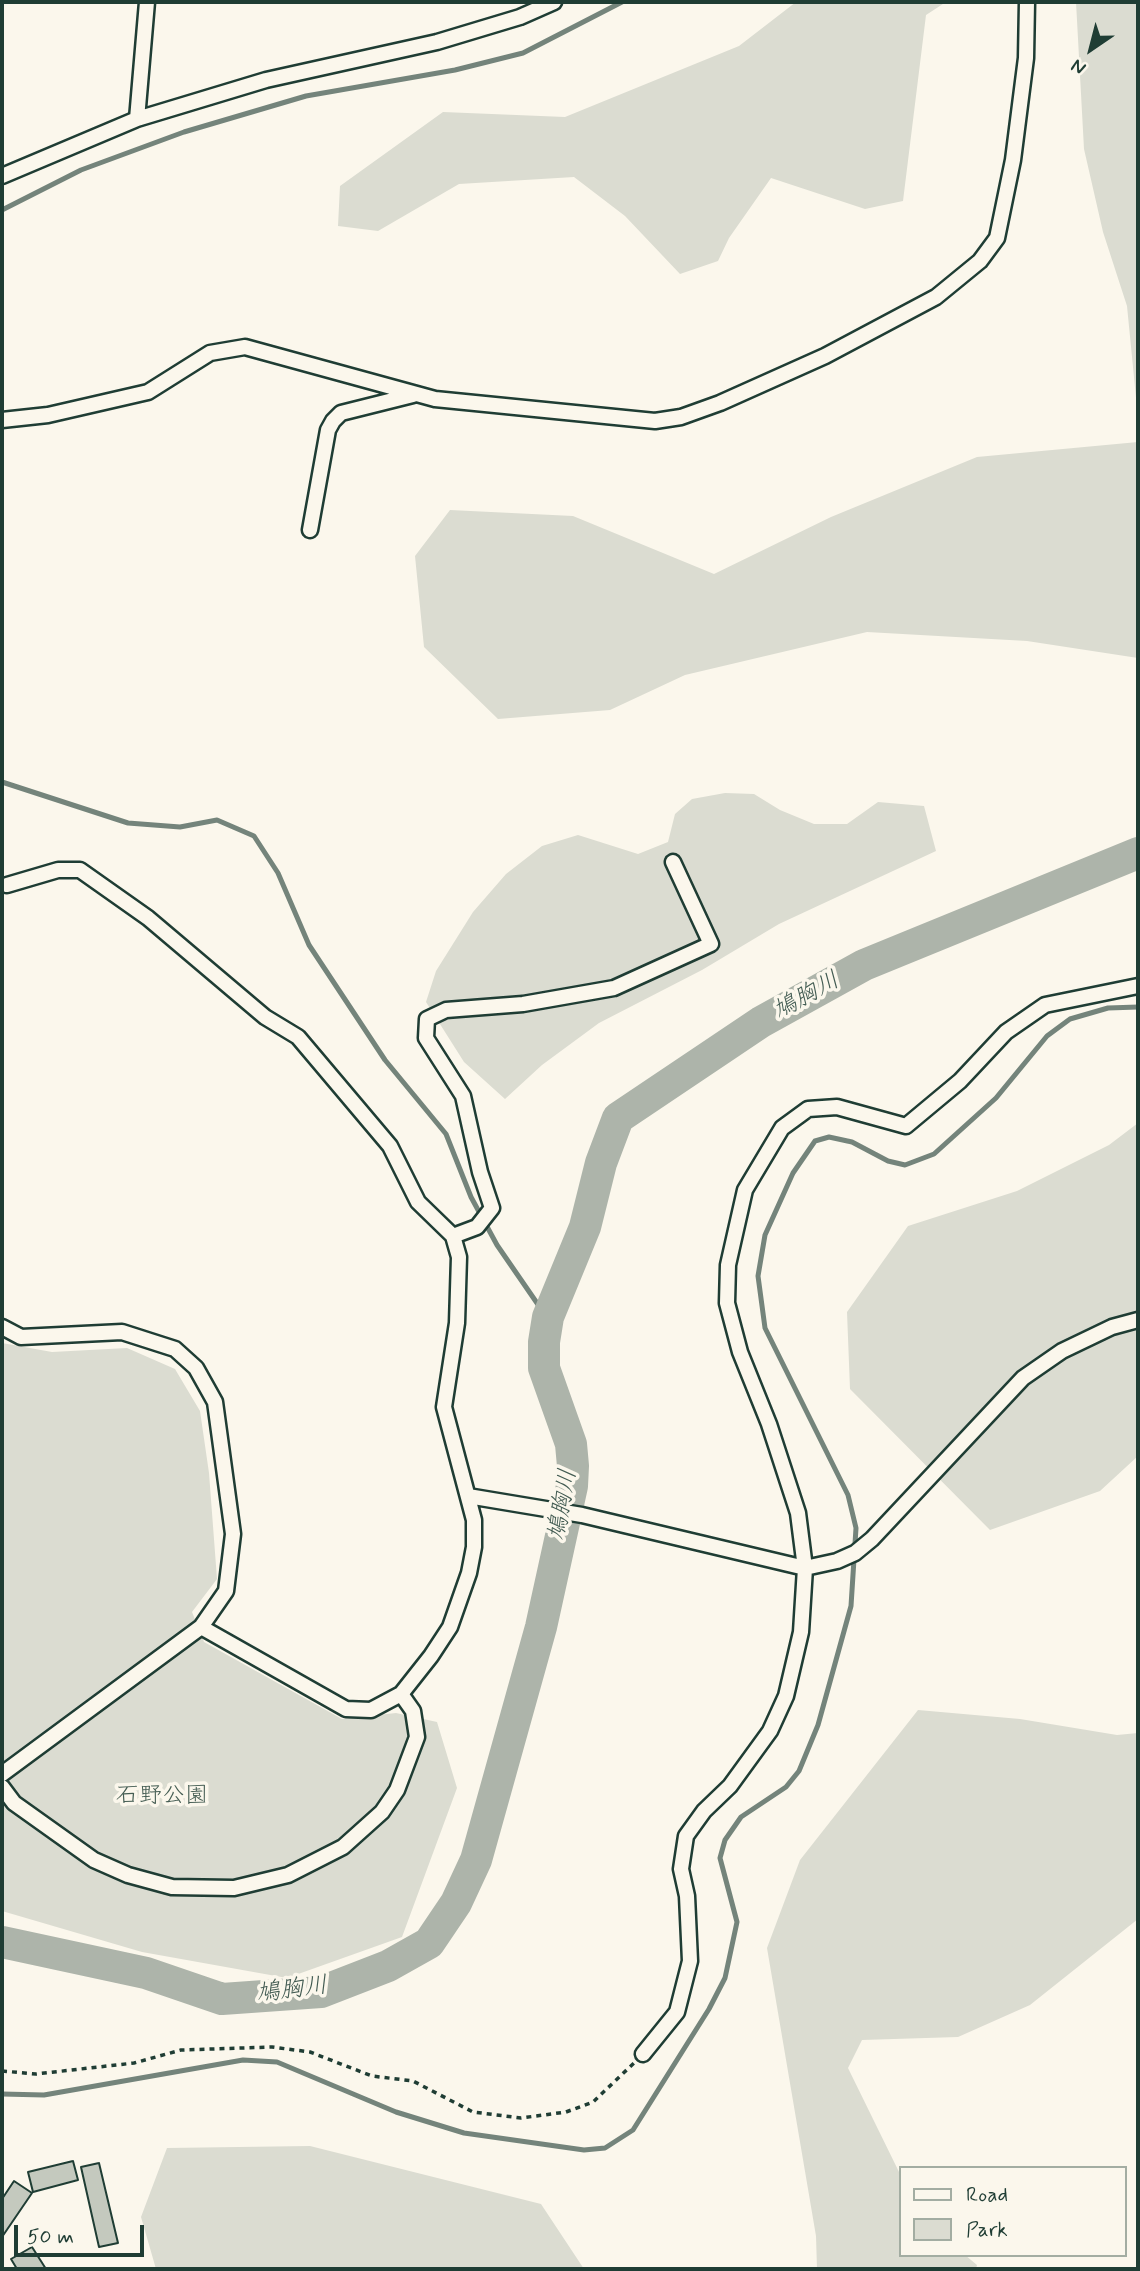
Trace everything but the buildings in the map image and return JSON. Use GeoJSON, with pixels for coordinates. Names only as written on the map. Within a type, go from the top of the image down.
{"type":"FeatureCollection","features":[{"type":"Feature","properties":{"kind":"street"},"geometry":{"type":"LineString","coordinates":[[137,119],[146,2]]}},
{"type":"Feature","properties":{"kind":"street"},"geometry":{"type":"LineString","coordinates":[[2,176],[137,119],[266,80],[437,42],[520,17],[554,2]]}},
{"type":"Feature","properties":{"kind":"street"},"geometry":{"type":"LineString","coordinates":[[2,420],[48,415],[148,392],[210,353],[245,347],[435,400],[655,421],[681,417],[825,356],[936,297],[980,261],[997,238],[1022,96],[1027,2]]}},
{"type":"Feature","properties":{"kind":"street"},"geometry":{"type":"LineString","coordinates":[[310,530],[328,429],[333,421],[341,413],[415,394]]}},
{"type":"Feature","properties":{"kind":"street"},"geometry":{"type":"LineString","coordinates":[[453,1236],[477,1227],[492,1208],[480,1172],[463,1096],[426,1038],[427,1019],[446,1010],[523,1004],[614,988],[711,944],[673,862]]}},
{"type":"Feature","properties":{"kind":"street"},"geometry":{"type":"LineString","coordinates":[[7,885],[58,870],[80,870],[148,918],[265,1017],[298,1037],[390,1146],[418,1202],[453,1236],[459,1257],[459,1293],[444,1407],[456,1462],[474,1520],[469,1573],[450,1628],[401,1694],[371,1710],[346,1709],[201,1627]]}},
{"type":"Feature","properties":{"kind":"street"},"geometry":{"type":"LineString","coordinates":[[643,2054],[677,2012],[690,1961],[687,1896],[681,1868],[686,1836],[704,1811],[730,1786],[770,1731],[786,1696],[801,1632],[806,1568],[798,1513],[769,1424],[740,1352],[727,1303],[734,1228],[745,1191],[769,1149],[791,1119],[808,1109],[837,1107],[906,1126],[960,1081],[1006,1032],[1045,1005],[1138,986]]}},
{"type":"Feature","properties":{"kind":"street"},"geometry":{"type":"LineString","coordinates":[[468,1496],[582,1515],[806,1568],[837,1561],[855,1553],[872,1539],[1023,1378],[1062,1350],[1112,1327],[1138,1320]]}},
{"type":"Feature","properties":{"kind":"street"},"geometry":{"type":"LineString","coordinates":[[2,1327],[21,1337],[122,1332],[174,1349],[196,1368],[215,1402],[233,1534],[226,1591],[201,1627],[2,1774]]}},
{"type":"Feature","properties":{"kind":"street"},"geometry":{"type":"LineString","coordinates":[[2,1787],[14,1803],[94,1860],[128,1875],[172,1887],[234,1888],[288,1875],[343,1847],[382,1812],[397,1790],[416,1737],[413,1711],[401,1694]]}},
{"type":"Feature","properties":{"kind":"path"},"geometry":{"type":"LineString","coordinates":[[2,2071],[36,2074],[134,2063],[181,2050],[272,2047],[310,2052],[372,2076],[413,2081],[473,2112],[521,2118],[566,2112],[593,2102],[643,2054]]}},
{"type":"Feature","properties":{"kind":"green space"},"geometry":{"type":"Polygon","coordinates":[[[796,2],[946,2],[926,15],[903,201],[865,209],[771,178],[729,238],[718,261],[680,274],[625,216],[574,177],[459,184],[378,231],[338,226],[340,186],[443,112],[565,117],[739,46],[796,2]]]}},
{"type":"Feature","properties":{"kind":"green space"},"geometry":{"type":"Polygon","coordinates":[[[1076,2],[1138,2],[1138,418],[1127,306],[1103,232],[1084,149],[1076,2]]]}},
{"type":"Feature","properties":{"kind":"green space"},"geometry":{"type":"Polygon","coordinates":[[[1138,442],[1138,658],[1027,641],[867,632],[685,675],[610,710],[498,719],[424,647],[415,556],[450,510],[573,516],[714,574],[831,517],[977,457],[1138,442]]]}},
{"type":"Feature","properties":{"kind":"green space"},"geometry":{"type":"Polygon","coordinates":[[[725,793],[754,794],[780,810],[814,824],[847,824],[878,802],[924,806],[936,851],[779,924],[702,970],[599,1023],[542,1065],[505,1099],[464,1062],[426,1002],[436,971],[473,912],[506,874],[542,846],[578,835],[638,854],[668,842],[675,814],[692,799],[725,793]]]}},
{"type":"Feature","properties":{"kind":"green space"},"geometry":{"type":"Polygon","coordinates":[[[1138,1123],[1138,1456],[1100,1491],[990,1530],[850,1389],[847,1312],[908,1226],[1017,1191],[1109,1145],[1138,1123]]]}},
{"type":"Feature","properties":{"kind":"green space","name":"石野公園"},"geometry":{"type":"Polygon","coordinates":[[[2,1343],[52,1352],[127,1348],[175,1369],[200,1411],[209,1473],[217,1579],[192,1612],[204,1642],[342,1719],[396,1713],[437,1722],[457,1788],[402,1937],[287,1978],[142,1952],[2,1911],[2,1343]]]}},
{"type":"Feature","properties":{"kind":"green space"},"geometry":{"type":"Polygon","coordinates":[[[918,1710],[1020,1719],[1117,1735],[1138,1733],[1138,1919],[1030,2005],[958,2037],[862,2040],[848,2068],[898,2170],[898,2257],[967,2257],[977,2265],[976,2269],[817,2269],[816,2236],[767,1948],[800,1860],[918,1710]]]}},
{"type":"Feature","properties":{"kind":"green space"},"geometry":{"type":"Polygon","coordinates":[[[310,2146],[541,2204],[584,2269],[156,2269],[141,2217],[167,2148],[310,2146]]]}},
{"type":"Feature","properties":{"kind":"waterway"},"geometry":{"type":"LineString","coordinates":[[2,210],[81,170],[184,132],[306,96],[455,70],[523,53],[622,2]]}},
{"type":"Feature","properties":{"kind":"waterway"},"geometry":{"type":"LineString","coordinates":[[2,782],[128,823],[180,827],[217,820],[254,836],[278,873],[309,945],[385,1060],[446,1134],[471,1197],[497,1245],[539,1306],[546,1324]]}},
{"type":"Feature","properties":{"kind":"waterway","name":"鳩胸川"},"geometry":{"type":"LineString","coordinates":[[2,1942],[146,1973],[222,1999],[321,1992],[388,1966],[429,1943],[456,1903],[476,1860],[541,1627],[572,1486],[573,1466],[571,1444],[544,1368],[544,1342],[548,1317],[585,1227],[601,1163],[618,1118],[761,1022],[864,965],[1138,853]]}},
{"type":"Feature","properties":{"kind":"waterway"},"geometry":{"type":"LineString","coordinates":[[2,2094],[44,2095],[243,2060],[277,2062],[396,2112],[464,2133],[584,2150],[605,2148],[633,2130],[709,2009],[725,1978],[737,1922],[720,1858],[725,1840],[741,1817],[786,1787],[799,1771],[818,1725],[851,1606],[856,1528],[848,1495],[765,1328],[758,1276],[765,1235],[793,1173],[815,1141],[829,1137],[852,1142],[888,1161],[905,1165],[934,1154],[996,1098],[1047,1036],[1070,1019],[1108,1008],[1138,1007]]}}]}
